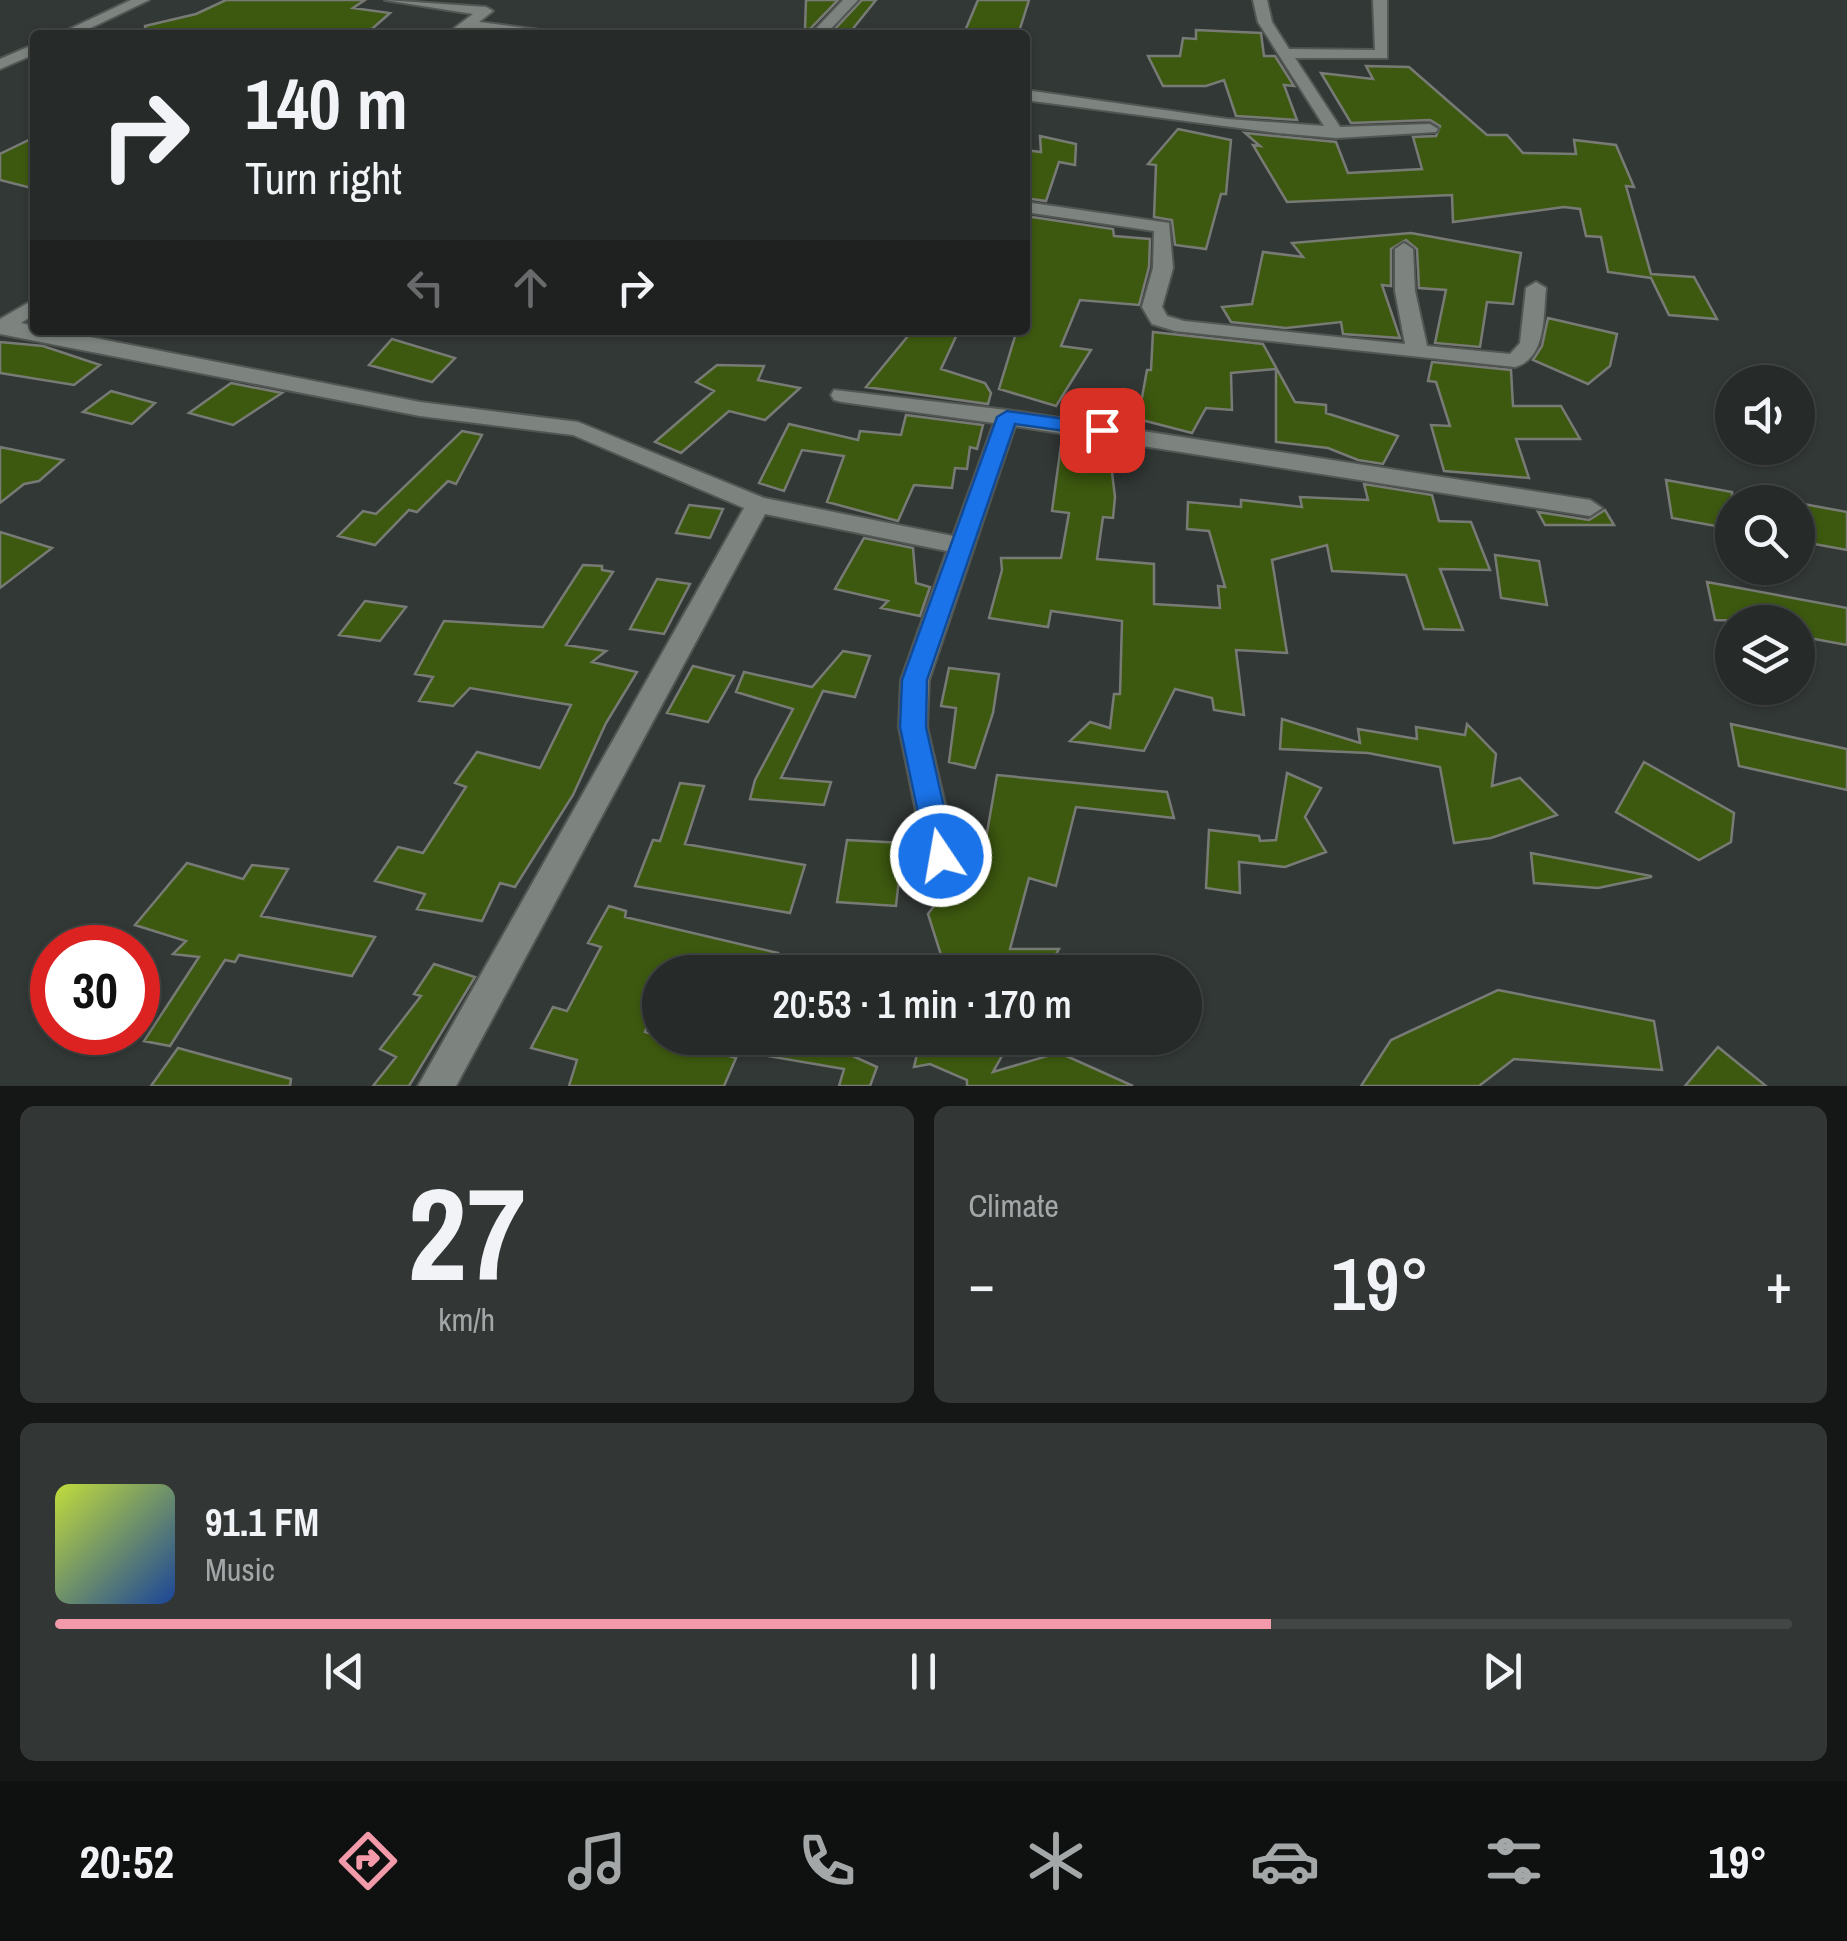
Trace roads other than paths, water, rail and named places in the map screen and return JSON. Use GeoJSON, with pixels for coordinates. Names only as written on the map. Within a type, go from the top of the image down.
{"type":"FeatureCollection","features":[{"type":"Feature","properties":{"kind":"street"},"geometry":{"type":"LineString","coordinates":[[75,30],[142,0]]}},
{"type":"Feature","properties":{"kind":"street"},"geometry":{"type":"LineString","coordinates":[[392,0],[486,11]]}},
{"type":"Feature","properties":{"kind":"street"},"geometry":{"type":"LineString","coordinates":[[460,30],[502,0]]}},
{"type":"Feature","properties":{"kind":"street"},"geometry":{"type":"LineString","coordinates":[[821,30],[851,0]]}},
{"type":"Feature","properties":{"kind":"street"},"geometry":{"type":"LineString","coordinates":[[1260,0],[1260,13],[1336,133]]}},
{"type":"Feature","properties":{"kind":"street"},"geometry":{"type":"LineString","coordinates":[[1284,53],[1382,55],[1380,0]]}},
{"type":"Feature","properties":{"kind":"street"},"geometry":{"type":"LineString","coordinates":[[467,25],[508,30]]}},
{"type":"Feature","properties":{"kind":"street"},"geometry":{"type":"LineString","coordinates":[[0,64],[30,50]]}},
{"type":"Feature","properties":{"kind":"street"},"geometry":{"type":"LineString","coordinates":[[1030,95],[1336,133],[1430,129]]}},
{"type":"Feature","properties":{"kind":"street"},"geometry":{"type":"LineString","coordinates":[[1030,208],[1163,227],[1163,268],[1152,306],[1159,320],[1170,324],[1515,360],[1530,344],[1536,288]]}},
{"type":"Feature","properties":{"kind":"street"},"geometry":{"type":"LineString","coordinates":[[1404,248],[1405,292],[1417,350]]}},
{"type":"Feature","properties":{"kind":"street"},"geometry":{"type":"LineString","coordinates":[[2,327],[30,308]]}},
{"type":"Feature","properties":{"kind":"street"},"geometry":{"type":"LineString","coordinates":[[2,327],[30,332]]}},
{"type":"Feature","properties":{"kind":"street"},"geometry":{"type":"LineString","coordinates":[[43,335],[420,409],[578,429],[758,505],[962,546]]}},
{"type":"Feature","properties":{"kind":"street"},"geometry":{"type":"LineString","coordinates":[[842,396],[1007,417],[1590,508]]}},
{"type":"Feature","properties":{"kind":"street"},"geometry":{"type":"LineString","coordinates":[[941,856],[913,727],[915,680],[1007,417]]}},
{"type":"Feature","properties":{"kind":"street"},"geometry":{"type":"LineString","coordinates":[[436,1086],[758,505]]}}]}
